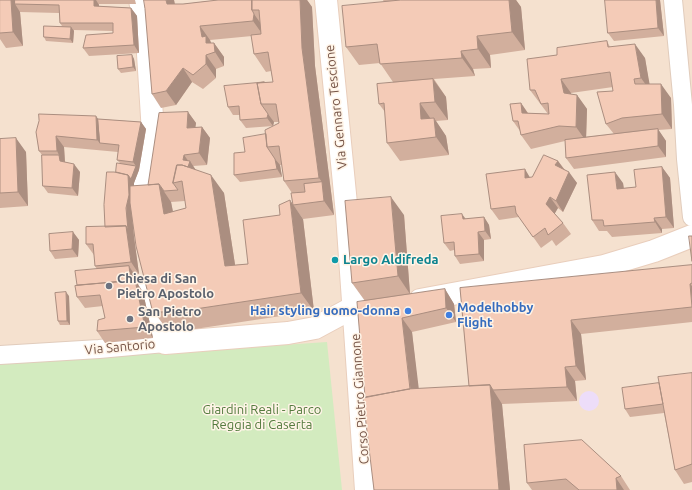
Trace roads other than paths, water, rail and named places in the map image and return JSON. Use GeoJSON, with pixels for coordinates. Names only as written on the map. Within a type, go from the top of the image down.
{"type":"FeatureCollection","features":[{"type":"Feature","properties":{"kind":"street"},"geometry":{"type":"LineString","coordinates":[[140,0],[147,38],[153,133],[138,206],[140,236]]}},
{"type":"Feature","properties":{"kind":"street","name":"Via Gennaro Tescione"},"geometry":{"type":"LineString","coordinates":[[326,0],[347,214],[354,307]]}},
{"type":"Feature","properties":{"kind":"street"},"geometry":{"type":"LineString","coordinates":[[673,0],[687,103],[692,217]]}},
{"type":"Feature","properties":{"kind":"street"},"geometry":{"type":"LineString","coordinates":[[354,307],[366,307],[420,300],[604,266],[654,251],[692,236]]}},
{"type":"Feature","properties":{"kind":"street"},"geometry":{"type":"LineString","coordinates":[[145,272],[165,343]]}},
{"type":"Feature","properties":{"kind":"street","name":"Via Santorio"},"geometry":{"type":"LineString","coordinates":[[0,355],[100,349],[288,333],[315,328],[354,307]]}},
{"type":"Feature","properties":{"kind":"street","name":"Corso Pietro Giannone"},"geometry":{"type":"LineString","coordinates":[[354,307],[366,490]]}},
{"type":"Feature","properties":{"kind":"place","name":"Largo Aldifreda"},"geometry":{"type":"Point","coordinates":[335,260]}},
{"type":"Feature","properties":{"kind":"place","name":"Chiesa di San Pietro Apostolo"},"geometry":{"type":"Point","coordinates":[109,286]}},
{"type":"Feature","properties":{"kind":"place","name":"Hair styling uomo-donna"},"geometry":{"type":"Point","coordinates":[408,311]}},
{"type":"Feature","properties":{"kind":"place","name":"Modelhobby Flight"},"geometry":{"type":"Point","coordinates":[449,315]}},
{"type":"Feature","properties":{"kind":"place","name":"San Pietro Apostolo"},"geometry":{"type":"Point","coordinates":[130,319]}},
{"type":"Feature","properties":{"kind":"park label","name":"Giardini Reali - Parco Reggia di Caserta"},"geometry":{"type":"Point","coordinates":[262,418]}}]}
